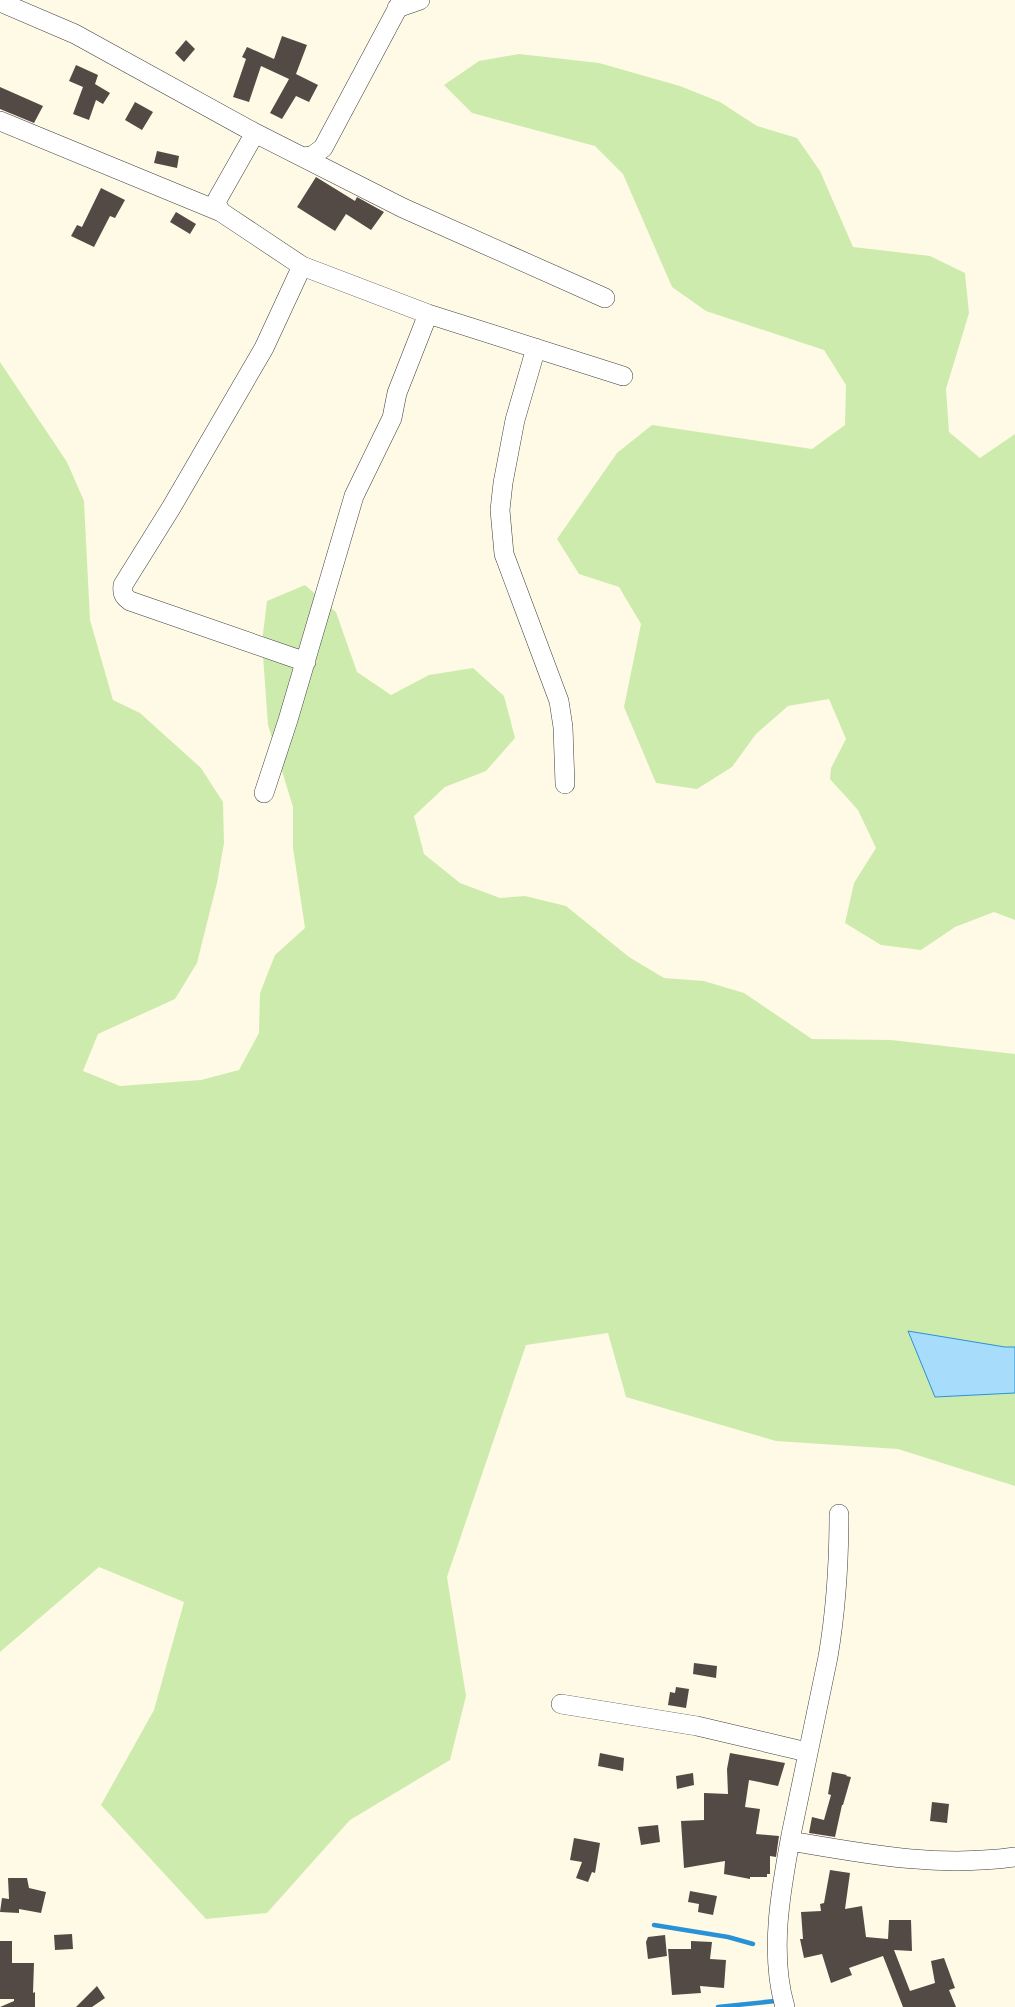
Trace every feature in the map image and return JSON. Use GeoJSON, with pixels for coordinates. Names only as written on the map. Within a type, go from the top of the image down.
{"type":"FeatureCollection","features":[{"type":"Feature","properties":{"kind":"street"},"geometry":{"type":"LineString","coordinates":[[302,158],[312,156],[323,148],[399,4],[420,0]]}},
{"type":"Feature","properties":{"kind":"street"},"geometry":{"type":"LineString","coordinates":[[0,2],[75,34],[302,158],[403,208],[605,298]]}},
{"type":"Feature","properties":{"kind":"street"},"geometry":{"type":"LineString","coordinates":[[0,121],[221,212],[302,266],[428,314],[623,376]]}},
{"type":"Feature","properties":{"kind":"street"},"geometry":{"type":"LineString","coordinates":[[221,212],[217,205],[217,200],[255,132]]}},
{"type":"Feature","properties":{"kind":"street"},"geometry":{"type":"LineString","coordinates":[[302,266],[264,348],[171,508],[123,585],[122,592],[124,597],[130,601],[306,662]]}},
{"type":"Feature","properties":{"kind":"street"},"geometry":{"type":"LineString","coordinates":[[264,793],[306,662],[354,496],[392,418],[398,393],[428,314]]}},
{"type":"Feature","properties":{"kind":"street"},"geometry":{"type":"LineString","coordinates":[[536,348],[515,420],[500,510],[504,554],[559,701],[563,727],[565,784]]}},
{"type":"Feature","properties":{"kind":"street"},"geometry":{"type":"LineString","coordinates":[[785,2007],[780,1987],[778,1956],[780,1894],[807,1752],[828,1656],[839,1560],[839,1514]]}},
{"type":"Feature","properties":{"kind":"street"},"geometry":{"type":"LineString","coordinates":[[561,1704],[697,1726],[807,1752]]}},
{"type":"Feature","properties":{"kind":"street"},"geometry":{"type":"LineString","coordinates":[[790,1842],[890,1858],[935,1862],[982,1862],[1015,1857]]}},
{"type":"Feature","properties":{"kind":"green space"},"geometry":{"type":"Polygon","coordinates":[[[519,54],[599,63],[680,86],[720,102],[757,126],[797,138],[820,171],[853,247],[930,256],[965,273],[969,313],[946,389],[949,432],[980,458],[1015,434],[1015,920],[994,912],[955,927],[921,950],[881,945],[845,923],[854,883],[876,848],[858,810],[830,779],[831,768],[846,739],[829,699],[788,706],[756,734],[732,767],[697,789],[656,783],[624,707],[641,624],[619,587],[579,574],[557,539],[617,453],[652,425],[812,449],[845,425],[846,385],[824,350],[706,311],[672,287],[623,174],[595,146],[472,113],[444,85],[479,61],[519,54]]]}},
{"type":"Feature","properties":{"kind":"green space"},"geometry":{"type":"Polygon","coordinates":[[[0,362],[67,462],[84,501],[90,620],[113,700],[140,713],[201,768],[223,802],[224,843],[217,883],[197,963],[175,999],[98,1034],[83,1071],[120,1086],[201,1080],[239,1070],[259,1033],[260,993],[275,955],[305,928],[293,848],[293,807],[268,725],[262,642],[267,601],[305,585],[336,612],[357,672],[391,695],[429,675],[473,668],[504,696],[515,738],[486,771],[445,787],[414,816],[424,854],[460,883],[500,898],[525,896],[566,906],[629,957],[664,978],[704,981],[744,993],[812,1039],[891,1040],[1015,1054],[1015,1347],[1005,1347],[935,1397],[1015,1393],[1015,1486],[898,1449],[776,1441],[626,1397],[608,1333],[526,1345],[447,1577],[466,1696],[450,1760],[350,1820],[267,1913],[206,1919],[101,1805],[154,1710],[184,1602],[99,1567],[0,1652],[0,362]]]}},
{"type":"Feature","properties":{"kind":"water"},"geometry":{"type":"Polygon","coordinates":[[[908,1331],[1015,1347],[1015,1393],[935,1397],[908,1331]]]}},
{"type":"Feature","properties":{"kind":"building"},"geometry":{"type":"Polygon","coordinates":[[[282,36],[307,45],[296,74],[318,85],[309,102],[296,96],[282,119],[270,113],[289,79],[261,66],[249,102],[233,97],[246,59],[242,57],[247,47],[274,59],[282,36]]]}},
{"type":"Feature","properties":{"kind":"building"},"geometry":{"type":"Polygon","coordinates":[[[186,40],[195,49],[184,62],[175,53],[186,40]]]}},
{"type":"Feature","properties":{"kind":"building"},"geometry":{"type":"Polygon","coordinates":[[[76,65],[98,75],[95,84],[110,93],[103,104],[96,100],[89,120],[73,114],[83,87],[69,81],[76,65]]]}},
{"type":"Feature","properties":{"kind":"building"},"geometry":{"type":"Polygon","coordinates":[[[0,87],[43,106],[34,123],[0,109],[0,87]]]}},
{"type":"Feature","properties":{"kind":"building"},"geometry":{"type":"Polygon","coordinates":[[[135,102],[153,112],[142,130],[125,120],[135,102]]]}},
{"type":"Feature","properties":{"kind":"building"},"geometry":{"type":"Polygon","coordinates":[[[157,151],[179,156],[177,168],[154,163],[157,151]]]}},
{"type":"Feature","properties":{"kind":"building"},"geometry":{"type":"Polygon","coordinates":[[[316,177],[355,201],[357,197],[384,212],[371,230],[346,214],[335,231],[297,207],[316,177]]]}},
{"type":"Feature","properties":{"kind":"building"},"geometry":{"type":"Polygon","coordinates":[[[101,188],[125,200],[115,218],[110,216],[94,247],[71,236],[77,225],[82,227],[101,188]]]}},
{"type":"Feature","properties":{"kind":"building"},"geometry":{"type":"Polygon","coordinates":[[[176,212],[196,224],[190,234],[170,222],[176,212]]]}},
{"type":"Feature","properties":{"kind":"building"},"geometry":{"type":"Polygon","coordinates":[[[694,1663],[717,1666],[716,1678],[693,1674],[694,1663]]]}},
{"type":"Feature","properties":{"kind":"building"},"geometry":{"type":"Polygon","coordinates":[[[676,1687],[689,1689],[686,1708],[668,1705],[670,1692],[675,1693],[676,1687]]]}},
{"type":"Feature","properties":{"kind":"building"},"geometry":{"type":"Polygon","coordinates":[[[600,1753],[624,1758],[623,1771],[598,1766],[600,1753]]]}},
{"type":"Feature","properties":{"kind":"building"},"geometry":{"type":"Polygon","coordinates":[[[730,1753],[785,1763],[778,1786],[749,1780],[745,1807],[760,1809],[756,1834],[779,1836],[776,1857],[770,1856],[770,1874],[767,1874],[767,1877],[750,1877],[750,1879],[724,1874],[725,1861],[684,1868],[681,1821],[704,1820],[704,1793],[728,1794],[727,1769],[730,1753]]]}},
{"type":"Feature","properties":{"kind":"building"},"geometry":{"type":"Polygon","coordinates":[[[832,1772],[851,1777],[835,1837],[809,1833],[812,1817],[824,1820],[831,1795],[828,1794],[832,1772]]]}},
{"type":"Feature","properties":{"kind":"building"},"geometry":{"type":"Polygon","coordinates":[[[693,1773],[694,1785],[677,1789],[676,1776],[693,1773]]]}},
{"type":"Feature","properties":{"kind":"building"},"geometry":{"type":"Polygon","coordinates":[[[932,1802],[949,1804],[947,1823],[930,1821],[932,1802]]]}},
{"type":"Feature","properties":{"kind":"building"},"geometry":{"type":"Polygon","coordinates":[[[658,1825],[660,1842],[641,1845],[638,1827],[658,1825]]]}},
{"type":"Feature","properties":{"kind":"building"},"geometry":{"type":"Polygon","coordinates":[[[574,1838],[600,1843],[595,1873],[592,1872],[588,1882],[576,1878],[582,1862],[570,1860],[574,1838]]]}},
{"type":"Feature","properties":{"kind":"building"},"geometry":{"type":"Polygon","coordinates":[[[830,1870],[850,1873],[845,1909],[862,1906],[866,1937],[888,1939],[889,1920],[911,1920],[912,1951],[894,1950],[910,1991],[935,1983],[931,1961],[944,1958],[955,1988],[949,1990],[956,2007],[903,2007],[883,1956],[849,1968],[852,1975],[831,1983],[822,1954],[804,1958],[800,1939],[803,1939],[801,1912],[821,1911],[820,1904],[824,1903],[830,1870]]]}},
{"type":"Feature","properties":{"kind":"building"},"geometry":{"type":"Polygon","coordinates":[[[8,1878],[27,1878],[29,1888],[46,1892],[41,1913],[19,1909],[19,1913],[0,1912],[2,1898],[9,1899],[8,1878]]]}},
{"type":"Feature","properties":{"kind":"building"},"geometry":{"type":"Polygon","coordinates":[[[690,1891],[717,1896],[713,1915],[698,1912],[699,1904],[688,1902],[690,1891]]]}},
{"type":"Feature","properties":{"kind":"building"},"geometry":{"type":"Polygon","coordinates":[[[72,1934],[73,1949],[55,1950],[54,1935],[72,1934]]]}},
{"type":"Feature","properties":{"kind":"building"},"geometry":{"type":"Polygon","coordinates":[[[665,1935],[667,1956],[648,1959],[646,1942],[648,1937],[665,1935]]]}},
{"type":"Feature","properties":{"kind":"building"},"geometry":{"type":"Polygon","coordinates":[[[0,1941],[12,1941],[12,1963],[34,1963],[33,1993],[35,1992],[35,2007],[0,2007],[14,2001],[14,1999],[0,1999],[0,1941]]]}},
{"type":"Feature","properties":{"kind":"building"},"geometry":{"type":"Polygon","coordinates":[[[691,1941],[712,1942],[710,1959],[726,1960],[724,1988],[700,1986],[701,1993],[672,1995],[668,1949],[691,1949],[691,1941]]]}},
{"type":"Feature","properties":{"kind":"building"},"geometry":{"type":"Polygon","coordinates":[[[97,1986],[105,1998],[92,2007],[76,2007],[97,1986]]]}},
{"type":"Feature","properties":{"kind":"waterway"},"geometry":{"type":"LineString","coordinates":[[654,1925],[728,1937],[753,1944]]}},
{"type":"Feature","properties":{"kind":"waterway"},"geometry":{"type":"LineString","coordinates":[[718,2007],[775,2001]]}}]}
